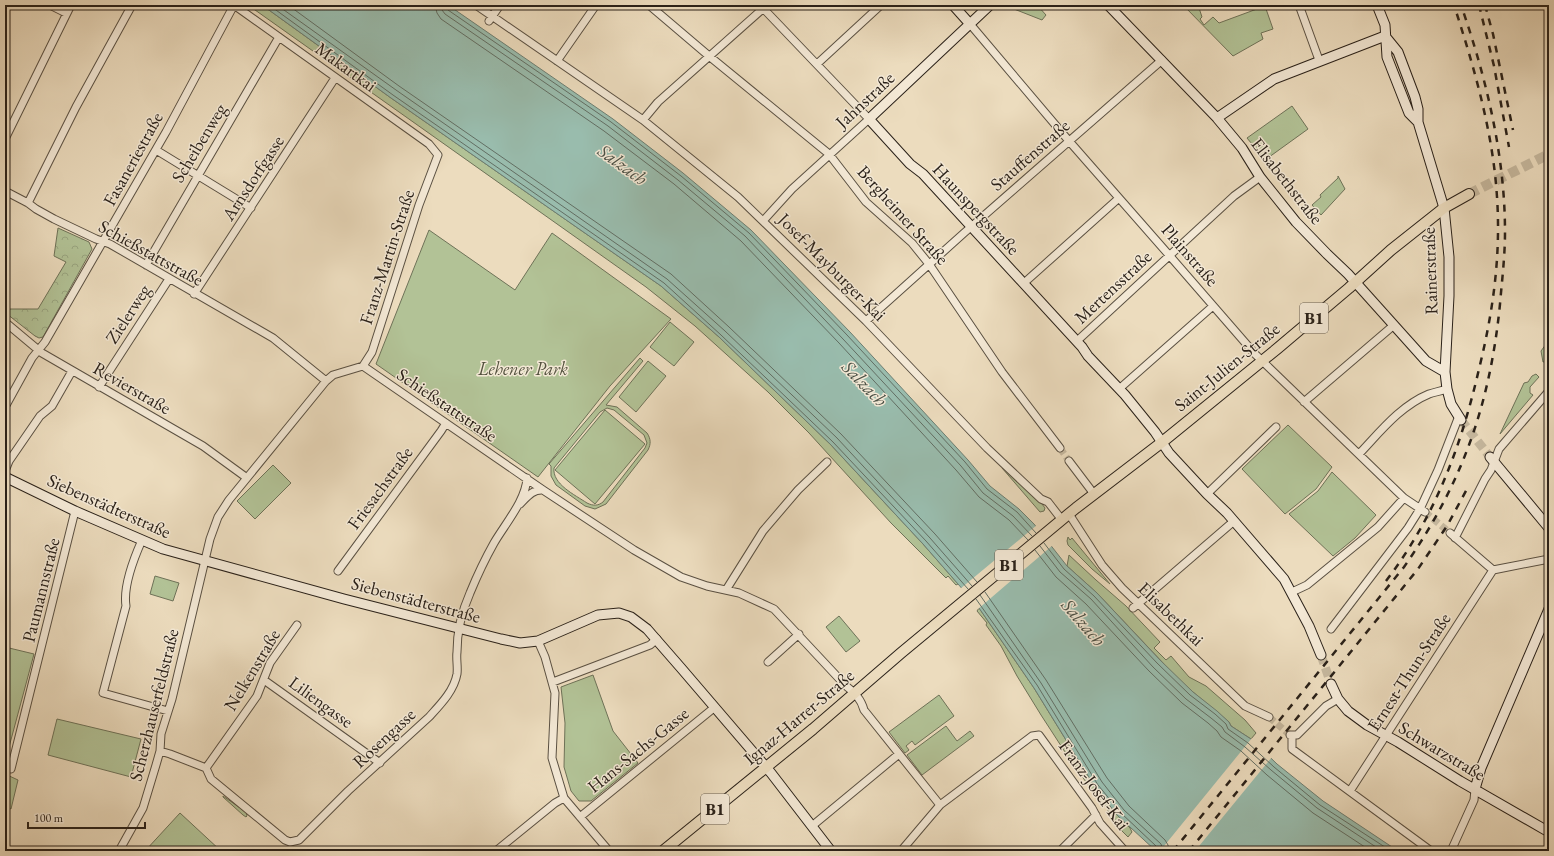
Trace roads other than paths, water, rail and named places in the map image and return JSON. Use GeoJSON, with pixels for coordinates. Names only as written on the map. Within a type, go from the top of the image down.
{"type":"FeatureCollection","features":[{"type":"Feature","properties":{"kind":"main road","name":"Saint-Julien-Straße"},"geometry":{"type":"LineString","coordinates":[[1064,518],[1262,362],[1391,250],[1444,208],[1469,194]]}},
{"type":"Feature","properties":{"kind":"main road","name":"Ignaz-Harrer-Straße"},"geometry":{"type":"LineString","coordinates":[[663,851],[856,694],[901,653],[1064,518]]}},
{"type":"Feature","properties":{"kind":"street"},"geometry":{"type":"LineString","coordinates":[[50,5],[66,13]]}},
{"type":"Feature","properties":{"kind":"street"},"geometry":{"type":"LineString","coordinates":[[5,139],[71,5]]}},
{"type":"Feature","properties":{"kind":"street"},"geometry":{"type":"LineString","coordinates":[[28,203],[79,102],[132,5]]}},
{"type":"Feature","properties":{"kind":"street","name":"Makartkai"},"geometry":{"type":"LineString","coordinates":[[234,5],[429,144],[438,155]]}},
{"type":"Feature","properties":{"kind":"street","name":"Fasaneriestraße"},"geometry":{"type":"LineString","coordinates":[[5,407],[32,358],[45,342],[156,150],[234,5]]}},
{"type":"Feature","properties":{"kind":"street","name":"Josef-Mayburger-Kai"},"geometry":{"type":"LineString","coordinates":[[476,5],[490,18],[557,61],[643,120],[728,189],[764,221],[866,321],[987,448],[1041,500],[1048,502],[1064,518]]}},
{"type":"Feature","properties":{"kind":"street"},"geometry":{"type":"LineString","coordinates":[[490,18],[500,5]]}},
{"type":"Feature","properties":{"kind":"street"},"geometry":{"type":"LineString","coordinates":[[557,61],[596,5]]}},
{"type":"Feature","properties":{"kind":"street","name":"Bergheimer Straße"},"geometry":{"type":"LineString","coordinates":[[649,5],[829,154],[866,202],[912,243],[929,264],[1002,372],[1060,448]]}},
{"type":"Feature","properties":{"kind":"street"},"geometry":{"type":"LineString","coordinates":[[817,64],[881,5]]}},
{"type":"Feature","properties":{"kind":"street","name":"Plainstraße"},"geometry":{"type":"LineString","coordinates":[[953,5],[1069,141],[1262,362],[1360,454],[1404,498],[1422,510]]}},
{"type":"Feature","properties":{"kind":"street","name":"Jahnstraße"},"geometry":{"type":"LineString","coordinates":[[764,221],[790,191],[990,5]]}},
{"type":"Feature","properties":{"kind":"street","name":"Elisabethstraße"},"geometry":{"type":"LineString","coordinates":[[1108,5],[1217,118],[1242,148],[1260,177],[1296,222],[1348,274],[1426,361],[1445,372]]}},
{"type":"Feature","properties":{"kind":"street"},"geometry":{"type":"LineString","coordinates":[[1299,5],[1319,60]]}},
{"type":"Feature","properties":{"kind":"street","name":"Rainerstraße"},"geometry":{"type":"LineString","coordinates":[[1377,5],[1385,25],[1385,36],[1398,52],[1415,97],[1418,109],[1418,122],[1444,208],[1448,257],[1449,296],[1445,372],[1447,390],[1451,404],[1460,418]]}},
{"type":"Feature","properties":{"kind":"street"},"geometry":{"type":"LineString","coordinates":[[643,120],[658,102],[764,6]]}},
{"type":"Feature","properties":{"kind":"street","name":"Haunspergstraße"},"geometry":{"type":"LineString","coordinates":[[764,6],[910,164],[923,174],[1077,341],[1088,356],[1119,389],[1155,432],[1161,443],[1262,552],[1284,579],[1292,592],[1309,626],[1320,654]]}},
{"type":"Feature","properties":{"kind":"street"},"geometry":{"type":"LineString","coordinates":[[1217,118],[1274,78],[1385,36]]}},
{"type":"Feature","properties":{"kind":"street","name":"Scheibenweg"},"geometry":{"type":"LineString","coordinates":[[146,265],[279,38]]}},
{"type":"Feature","properties":{"kind":"street","name":"Stauffenstraße"},"geometry":{"type":"LineString","coordinates":[[866,321],[971,226],[1162,60]]}},
{"type":"Feature","properties":{"kind":"street","name":"Arnsdorfgasse"},"geometry":{"type":"LineString","coordinates":[[194,294],[336,78]]}},
{"type":"Feature","properties":{"kind":"street"},"geometry":{"type":"LineString","coordinates":[[156,150],[198,174],[251,208]]}},
{"type":"Feature","properties":{"kind":"street","name":"Franz-Martin-Straße"},"geometry":{"type":"LineString","coordinates":[[363,366],[372,352],[419,205],[438,155]]}},
{"type":"Feature","properties":{"kind":"street","name":"Mertensstraße"},"geometry":{"type":"LineString","coordinates":[[1077,341],[1234,196],[1260,177]]}},
{"type":"Feature","properties":{"kind":"street","name":"Schießstattstraße"},"geometry":{"type":"LineString","coordinates":[[5,191],[54,219],[110,244],[194,294],[273,338],[326,382]]}},
{"type":"Feature","properties":{"kind":"street"},"geometry":{"type":"LineString","coordinates":[[1024,284],[1119,198]]}},
{"type":"Feature","properties":{"kind":"street","name":"Zielerweg"},"geometry":{"type":"LineString","coordinates":[[99,387],[169,279]]}},
{"type":"Feature","properties":{"kind":"street"},"geometry":{"type":"LineString","coordinates":[[1119,389],[1213,306]]}},
{"type":"Feature","properties":{"kind":"street","name":"Revierstraße"},"geometry":{"type":"LineString","coordinates":[[5,322],[39,350],[99,387],[203,446],[247,478]]}},
{"type":"Feature","properties":{"kind":"street"},"geometry":{"type":"LineString","coordinates":[[1304,402],[1394,325]]}},
{"type":"Feature","properties":{"kind":"street"},"geometry":{"type":"LineString","coordinates":[[205,561],[210,539],[218,517],[229,500],[333,375],[363,366]]}},
{"type":"Feature","properties":{"kind":"street","name":"Schießstattstraße"},"geometry":{"type":"LineString","coordinates":[[363,366],[543,490],[634,550],[681,577],[707,586],[739,593],[774,609],[846,686],[856,694]]}},
{"type":"Feature","properties":{"kind":"street"},"geometry":{"type":"LineString","coordinates":[[5,471],[9,461],[40,416],[52,406],[72,371]]}},
{"type":"Feature","properties":{"kind":"street"},"geometry":{"type":"LineString","coordinates":[[1360,454],[1383,428],[1403,410],[1429,394],[1447,390]]}},
{"type":"Feature","properties":{"kind":"street"},"geometry":{"type":"LineString","coordinates":[[1549,391],[1492,459],[1452,535],[1493,570],[1549,559]]}},
{"type":"Feature","properties":{"kind":"street"},"geometry":{"type":"LineString","coordinates":[[1330,629],[1422,510],[1460,418]]}},
{"type":"Feature","properties":{"kind":"street","name":"Friesachstraße"},"geometry":{"type":"LineString","coordinates":[[338,571],[446,423]]}},
{"type":"Feature","properties":{"kind":"street"},"geometry":{"type":"LineString","coordinates":[[1207,494],[1276,427]]}},
{"type":"Feature","properties":{"kind":"street"},"geometry":{"type":"LineString","coordinates":[[1492,459],[1549,528]]}},
{"type":"Feature","properties":{"kind":"street"},"geometry":{"type":"LineString","coordinates":[[1069,460],[1094,494]]}},
{"type":"Feature","properties":{"kind":"street"},"geometry":{"type":"LineString","coordinates":[[726,590],[763,532],[798,490],[827,462]]}},
{"type":"Feature","properties":{"kind":"street","name":"Siebenstädterstraße"},"geometry":{"type":"LineString","coordinates":[[5,477],[75,511],[163,548],[205,561],[520,643],[538,641],[598,615],[618,613],[631,617],[641,624],[656,639],[715,707],[766,767],[831,851]]}},
{"type":"Feature","properties":{"kind":"street"},"geometry":{"type":"LineString","coordinates":[[512,514],[522,497],[527,478]]}},
{"type":"Feature","properties":{"kind":"street"},"geometry":{"type":"LineString","coordinates":[[512,514],[531,493],[538,490],[543,490]]}},
{"type":"Feature","properties":{"kind":"street"},"geometry":{"type":"LineString","coordinates":[[1292,592],[1307,584],[1378,527],[1404,498]]}},
{"type":"Feature","properties":{"kind":"street","name":"Paumannstraße"},"geometry":{"type":"LineString","coordinates":[[11,769],[75,511]]}},
{"type":"Feature","properties":{"kind":"street","name":"Rosengasse"},"geometry":{"type":"LineString","coordinates":[[206,768],[211,779],[285,840],[290,842],[299,840],[348,791],[439,707],[451,690],[457,674],[456,652],[459,628],[470,594],[494,543],[512,514]]}},
{"type":"Feature","properties":{"kind":"street","name":"Elisabethkai"},"geometry":{"type":"LineString","coordinates":[[1064,518],[1136,606],[1245,706],[1259,714],[1269,717]]}},
{"type":"Feature","properties":{"kind":"street"},"geometry":{"type":"LineString","coordinates":[[1136,606],[1234,521]]}},
{"type":"Feature","properties":{"kind":"street"},"geometry":{"type":"LineString","coordinates":[[142,540],[135,555],[124,598],[126,606],[103,693],[168,711]]}},
{"type":"Feature","properties":{"kind":"street","name":"Scherzhauserfeldstraße"},"geometry":{"type":"LineString","coordinates":[[120,851],[143,808],[160,751],[161,734],[205,561]]}},
{"type":"Feature","properties":{"kind":"street","name":"Ernest-Thun-Straße"},"geometry":{"type":"LineString","coordinates":[[1350,791],[1493,570]]}},
{"type":"Feature","properties":{"kind":"street"},"geometry":{"type":"LineString","coordinates":[[1451,851],[1474,800],[1475,789],[1481,768],[1549,609]]}},
{"type":"Feature","properties":{"kind":"street","name":"Nelkenstraße"},"geometry":{"type":"LineString","coordinates":[[206,768],[258,696],[270,663],[296,626]]}},
{"type":"Feature","properties":{"kind":"street"},"geometry":{"type":"LineString","coordinates":[[768,662],[798,634]]}},
{"type":"Feature","properties":{"kind":"street"},"geometry":{"type":"LineString","coordinates":[[553,682],[650,645],[656,639]]}},
{"type":"Feature","properties":{"kind":"street"},"geometry":{"type":"LineString","coordinates":[[538,641],[553,682],[555,693],[556,710],[552,758],[564,798],[609,851]]}},
{"type":"Feature","properties":{"kind":"street","name":"Liliengasse"},"geometry":{"type":"LineString","coordinates":[[264,680],[380,763]]}},
{"type":"Feature","properties":{"kind":"street","name":"Schwarzstraße"},"geometry":{"type":"LineString","coordinates":[[1331,684],[1338,699],[1348,711],[1367,725],[1549,832]]}},
{"type":"Feature","properties":{"kind":"street"},"geometry":{"type":"LineString","coordinates":[[856,694],[862,702],[864,710],[940,805],[901,851]]}},
{"type":"Feature","properties":{"kind":"street"},"geometry":{"type":"LineString","coordinates":[[1338,699],[1326,706],[1301,732],[1291,735],[1292,749],[1431,851]]}},
{"type":"Feature","properties":{"kind":"street","name":"Hans-Sachs-Gasse"},"geometry":{"type":"LineString","coordinates":[[580,817],[715,707]]}},
{"type":"Feature","properties":{"kind":"street","name":"Franz-Josef-Kai"},"geometry":{"type":"LineString","coordinates":[[940,805],[1032,736],[1040,735],[1096,815],[1100,823],[1125,851]]}},
{"type":"Feature","properties":{"kind":"street"},"geometry":{"type":"LineString","coordinates":[[160,751],[206,768]]}},
{"type":"Feature","properties":{"kind":"street"},"geometry":{"type":"LineString","coordinates":[[812,826],[899,754]]}},
{"type":"Feature","properties":{"kind":"street","name":"Hans-Sachs-Gasse"},"geometry":{"type":"LineString","coordinates":[[496,851],[555,803],[564,798]]}},
{"type":"Feature","properties":{"kind":"street"},"geometry":{"type":"LineString","coordinates":[[1060,851],[1096,815]]}},
{"type":"Feature","properties":{"kind":"water","name":"Salzach"},"geometry":{"type":"Polygon","coordinates":[[[262,5],[448,5],[613,119],[683,173],[751,230],[850,332],[968,460],[990,486],[1019,509],[1034,524],[1067,566],[1097,593],[1160,660],[1193,692],[1217,711],[1229,722],[1231,726],[1251,739],[1277,764],[1323,801],[1398,851],[1156,851],[1118,816],[1095,787],[1034,688],[979,608],[923,544],[831,445],[719,337],[661,286],[391,98],[262,5]]]}},
{"type":"Feature","properties":{"kind":"tunnel"},"geometry":{"type":"LineString","coordinates":[[1469,194],[1549,154]]}},
{"type":"Feature","properties":{"kind":"tunnel"},"geometry":{"type":"LineString","coordinates":[[1461,420],[1490,457]]}},
{"type":"Feature","properties":{"kind":"tunnel"},"geometry":{"type":"LineString","coordinates":[[1060,448],[1069,461]]}},
{"type":"Feature","properties":{"kind":"tunnel"},"geometry":{"type":"LineString","coordinates":[[1425,512],[1450,533]]}},
{"type":"Feature","properties":{"kind":"tunnel"},"geometry":{"type":"LineString","coordinates":[[1321,655],[1331,684]]}},
{"type":"Feature","properties":{"kind":"tunnel"},"geometry":{"type":"LineString","coordinates":[[1269,717],[1290,735]]}},
{"type":"Feature","properties":{"kind":"railway"},"geometry":{"type":"LineString","coordinates":[[1386,581],[1419,532],[1455,453],[1472,398],[1484,348],[1495,284],[1498,241],[1495,173],[1482,100],[1454,5]]}},
{"type":"Feature","properties":{"kind":"railway"},"geometry":{"type":"LineString","coordinates":[[1173,851],[1404,567],[1442,505],[1457,474],[1481,410],[1489,376],[1500,304],[1505,232],[1504,203],[1498,145],[1486,88],[1461,5]]}},
{"type":"Feature","properties":{"kind":"railway"},"geometry":{"type":"LineString","coordinates":[[1479,5],[1494,66],[1509,147]]}},
{"type":"Feature","properties":{"kind":"railway"},"geometry":{"type":"LineString","coordinates":[[1485,5],[1493,34],[1513,130]]}},
{"type":"Feature","properties":{"kind":"railway"},"geometry":{"type":"LineString","coordinates":[[1189,851],[1418,569],[1447,526],[1467,489]]}},
{"type":"Feature","properties":{"kind":"park label","name":"Lehener Park"},"geometry":{"type":"Point","coordinates":[523,369]}}]}
